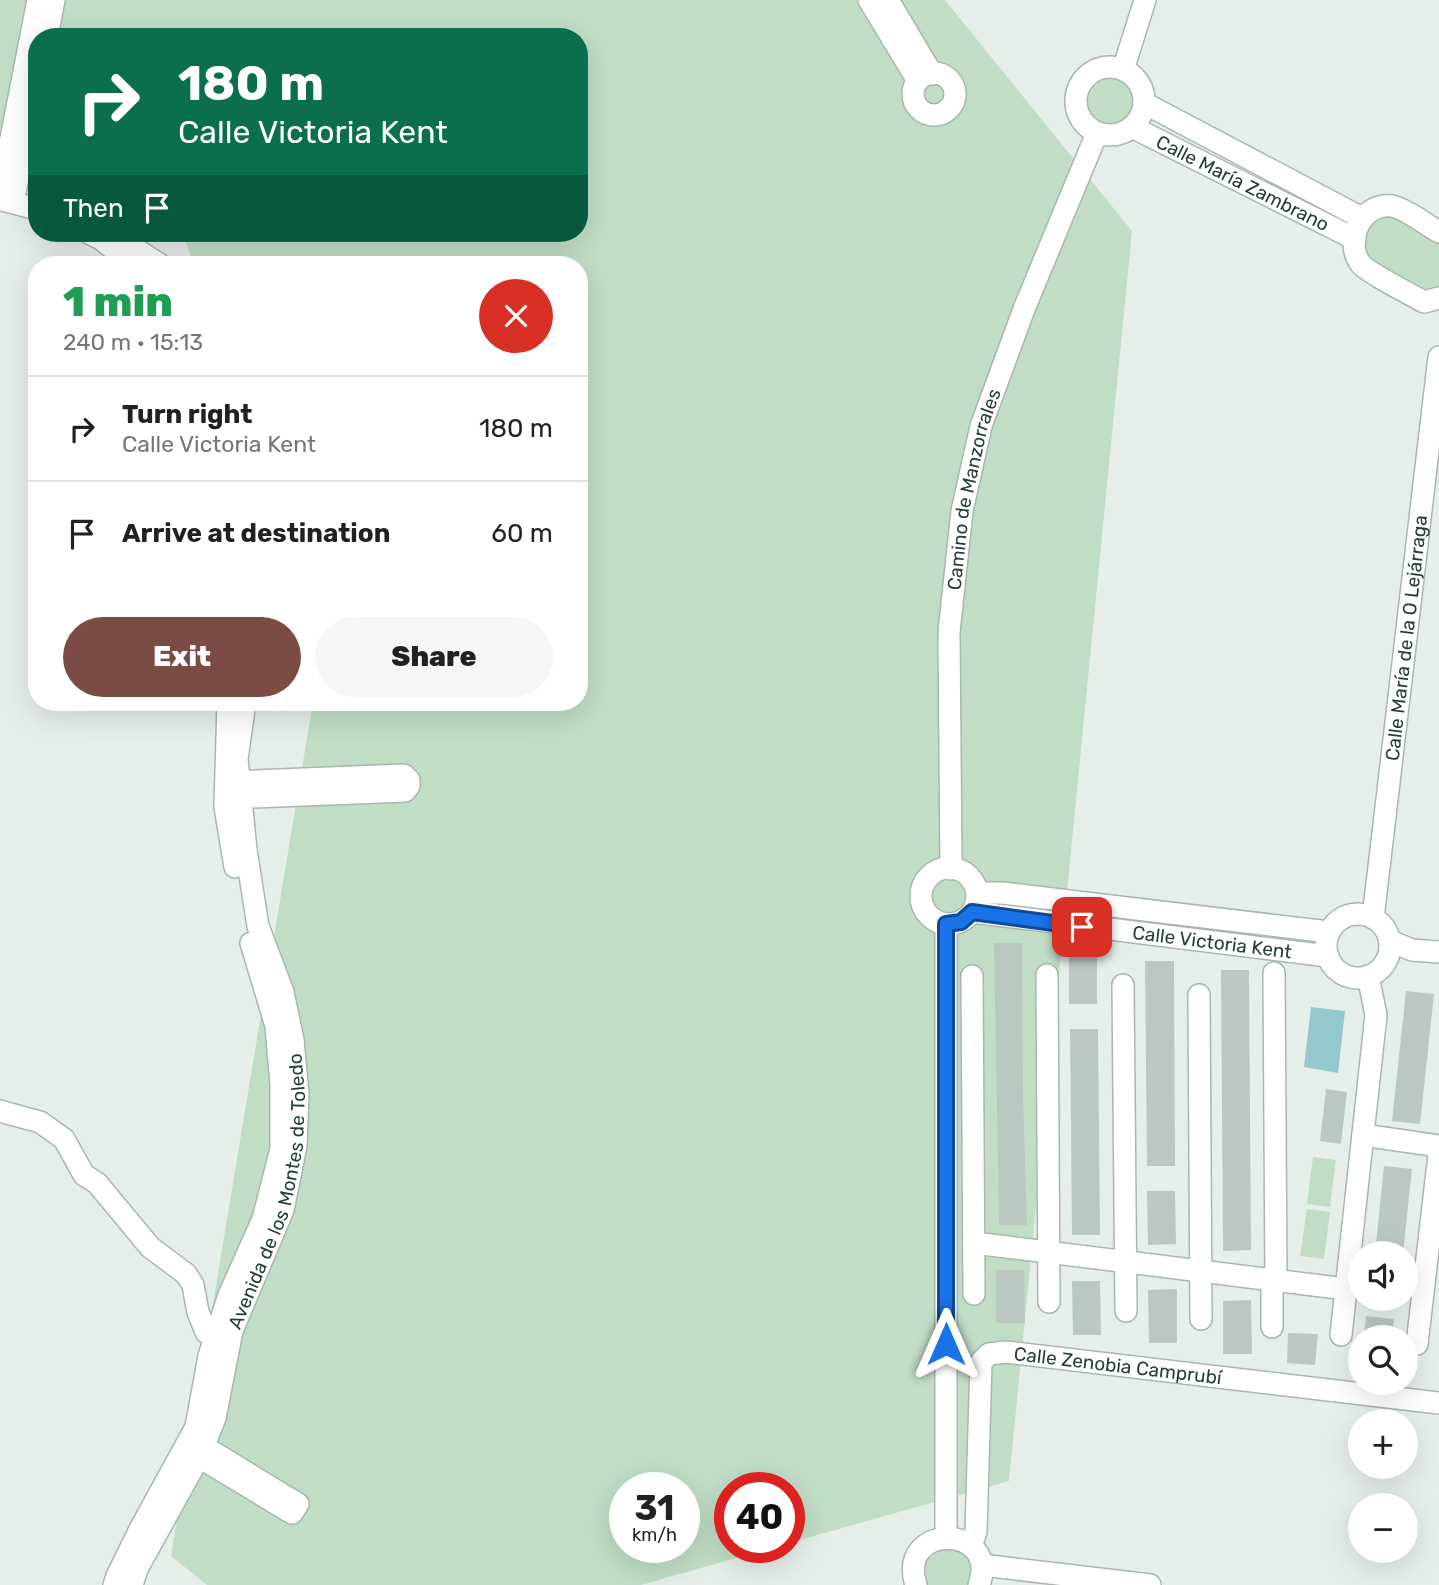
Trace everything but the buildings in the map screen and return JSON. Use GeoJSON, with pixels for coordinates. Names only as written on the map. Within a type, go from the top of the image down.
{"type":"FeatureCollection","features":[{"type":"Feature","properties":{"kind":"street"},"geometry":{"type":"LineString","coordinates":[[34,28],[38,0]]}},
{"type":"Feature","properties":{"kind":"street"},"geometry":{"type":"LineString","coordinates":[[49,28],[54,0]]}},
{"type":"Feature","properties":{"kind":"street"},"geometry":{"type":"LineString","coordinates":[[869,0],[925,77],[888,0]]}},
{"type":"Feature","properties":{"kind":"street"},"geometry":{"type":"LineString","coordinates":[[1123,69],[1145,0]]}},
{"type":"Feature","properties":{"kind":"street"},"geometry":{"type":"LineString","coordinates":[[1102,68],[1123,69],[1139,83],[1144,103],[1142,112],[1132,127],[1115,134],[1097,132],[1088,127],[1076,109],[1078,88],[1084,79],[1102,68]]}},
{"type":"Feature","properties":{"kind":"street"},"geometry":{"type":"LineString","coordinates":[[10,193],[28,69]]}},
{"type":"Feature","properties":{"kind":"street","name":"Calle María Zambrano"},"geometry":{"type":"LineString","coordinates":[[1144,103],[1362,218]]}},
{"type":"Feature","properties":{"kind":"street"},"geometry":{"type":"LineString","coordinates":[[10,193],[28,122]]}},
{"type":"Feature","properties":{"kind":"street","name":"Calle María Zambrano"},"geometry":{"type":"LineString","coordinates":[[1132,127],[1355,239]]}},
{"type":"Feature","properties":{"kind":"street","name":"Camino de Manzorrales"},"geometry":{"type":"LineString","coordinates":[[951,869],[949,632],[962,512],[981,426],[1024,309],[1097,132]]}},
{"type":"Feature","properties":{"kind":"street"},"geometry":{"type":"LineString","coordinates":[[10,193],[28,204]]}},
{"type":"Feature","properties":{"kind":"street"},"geometry":{"type":"LineString","coordinates":[[1439,232],[1409,204],[1378,207],[1362,218],[1354,249],[1360,265],[1424,302],[1439,299]]}},
{"type":"Feature","properties":{"kind":"street"},"geometry":{"type":"LineString","coordinates":[[105,242],[122,256]]}},
{"type":"Feature","properties":{"kind":"street"},"geometry":{"type":"LineString","coordinates":[[125,242],[147,256]]}},
{"type":"Feature","properties":{"kind":"street","name":"Calle María de la O Lejárraga"},"geometry":{"type":"LineString","coordinates":[[1373,918],[1439,357]]}},
{"type":"Feature","properties":{"kind":"street","name":"Avenida de los Montes de Toledo"},"geometry":{"type":"LineString","coordinates":[[132,1585],[194,1448],[209,1356],[223,1337],[229,1295],[263,1219],[281,1149],[281,1085],[276,1026],[241,904],[229,711]]}},
{"type":"Feature","properties":{"kind":"street","name":"Avenida de los Montes de Toledo"},"geometry":{"type":"LineString","coordinates":[[233,790],[243,711]]}},
{"type":"Feature","properties":{"kind":"street"},"geometry":{"type":"LineString","coordinates":[[404,775],[409,780],[405,791],[233,790],[404,775]]}},
{"type":"Feature","properties":{"kind":"street"},"geometry":{"type":"LineString","coordinates":[[941,870],[960,871],[968,876],[974,902],[961,922],[937,922],[924,908],[922,890],[932,874],[941,870]]}},
{"type":"Feature","properties":{"kind":"street","name":"Calle Victoria Kent"},"geometry":{"type":"LineString","coordinates":[[974,902],[1002,893],[1329,932]]}},
{"type":"Feature","properties":{"kind":"street","name":"Calle Victoria Kent"},"geometry":{"type":"LineString","coordinates":[[974,902],[1328,956]]}},
{"type":"Feature","properties":{"kind":"street"},"geometry":{"type":"LineString","coordinates":[[1363,915],[1373,918],[1381,923],[1389,950],[1382,967],[1368,976],[1348,977],[1332,965],[1328,956],[1326,948],[1329,932],[1343,918],[1363,915]]}},
{"type":"Feature","properties":{"kind":"street"},"geometry":{"type":"LineString","coordinates":[[946,924],[946,1537]]}},
{"type":"Feature","properties":{"kind":"street"},"geometry":{"type":"LineString","coordinates":[[1389,950],[1439,952]]}},
{"type":"Feature","properties":{"kind":"street"},"geometry":{"type":"LineString","coordinates":[[1272,1327],[1274,972]]}},
{"type":"Feature","properties":{"kind":"street"},"geometry":{"type":"LineString","coordinates":[[1047,975],[1049,1302]]}},
{"type":"Feature","properties":{"kind":"street"},"geometry":{"type":"LineString","coordinates":[[972,976],[974,1294]]}},
{"type":"Feature","properties":{"kind":"street"},"geometry":{"type":"LineString","coordinates":[[1340,1335],[1376,1015],[1368,976]]}},
{"type":"Feature","properties":{"kind":"street"},"geometry":{"type":"LineString","coordinates":[[1123,985],[1126,1311]]}},
{"type":"Feature","properties":{"kind":"street"},"geometry":{"type":"LineString","coordinates":[[1199,995],[1201,1320]]}},
{"type":"Feature","properties":{"kind":"street","name":"Avenida de los Montes de Toledo"},"geometry":{"type":"LineString","coordinates":[[0,1111],[40,1122],[64,1139],[84,1175],[97,1182],[150,1247],[186,1274],[193,1285],[198,1312],[206,1332],[223,1337]]}},
{"type":"Feature","properties":{"kind":"street"},"geometry":{"type":"LineString","coordinates":[[1363,1135],[1439,1146]]}},
{"type":"Feature","properties":{"kind":"street"},"geometry":{"type":"LineString","coordinates":[[1418,1335],[1439,1155]]}},
{"type":"Feature","properties":{"kind":"street"},"geometry":{"type":"LineString","coordinates":[[974,1243],[1346,1289]]}},
{"type":"Feature","properties":{"kind":"street","name":"Calle Zenobia Camprubí"},"geometry":{"type":"LineString","coordinates":[[971,1546],[976,1532],[981,1362],[989,1354],[1006,1352],[1439,1404]]}},
{"type":"Feature","properties":{"kind":"street","name":"Avenida de los Montes de Toledo"},"geometry":{"type":"LineString","coordinates":[[114,1585],[140,1529],[194,1448]]}},
{"type":"Feature","properties":{"kind":"street"},"geometry":{"type":"LineString","coordinates":[[916,1585],[914,1565],[918,1554],[925,1545],[946,1537],[955,1538],[971,1546],[981,1575],[1150,1585]]}},
{"type":"Feature","properties":{"kind":"green space"},"geometry":{"type":"Polygon","coordinates":[[[0,0],[945,0],[1132,231],[1009,1481],[805,1538],[805,1472],[714,1472],[714,1563],[719,1563],[641,1585],[207,1585],[171,1556],[312,711],[588,711],[588,256],[190,256],[186,242],[588,242],[588,28],[28,28],[28,161],[0,157],[0,0]]]}},
{"type":"Feature","properties":{"kind":"green space"},"geometry":{"type":"Polygon","coordinates":[[[1109,74],[1128,82],[1136,101],[1128,120],[1109,128],[1090,120],[1082,101],[1090,82],[1109,74]]]}},
{"type":"Feature","properties":{"kind":"green space"},"geometry":{"type":"Polygon","coordinates":[[[1381,214],[1395,215],[1439,240],[1439,288],[1426,291],[1370,260],[1363,249],[1366,223],[1381,214]]]}},
{"type":"Feature","properties":{"kind":"green space"},"geometry":{"type":"Polygon","coordinates":[[[1313,1157],[1336,1160],[1330,1207],[1307,1204],[1313,1157]]]}},
{"type":"Feature","properties":{"kind":"green space"},"geometry":{"type":"Polygon","coordinates":[[[1307,1209],[1330,1212],[1324,1259],[1300,1256],[1307,1209]]]}},
{"type":"Feature","properties":{"kind":"green space"},"geometry":{"type":"Polygon","coordinates":[[[937,1548],[962,1550],[972,1563],[970,1585],[925,1585],[924,1564],[937,1548]]]}},
{"type":"Feature","properties":{"kind":"water"},"geometry":{"type":"Polygon","coordinates":[[[1311,1007],[1345,1011],[1338,1073],[1304,1067],[1311,1007]]]}},
{"type":"Feature","properties":{"kind":"route"},"geometry":{"type":"LineString","coordinates":[[946,1344],[946,924],[961,922],[972,912],[1082,927]]}}]}
